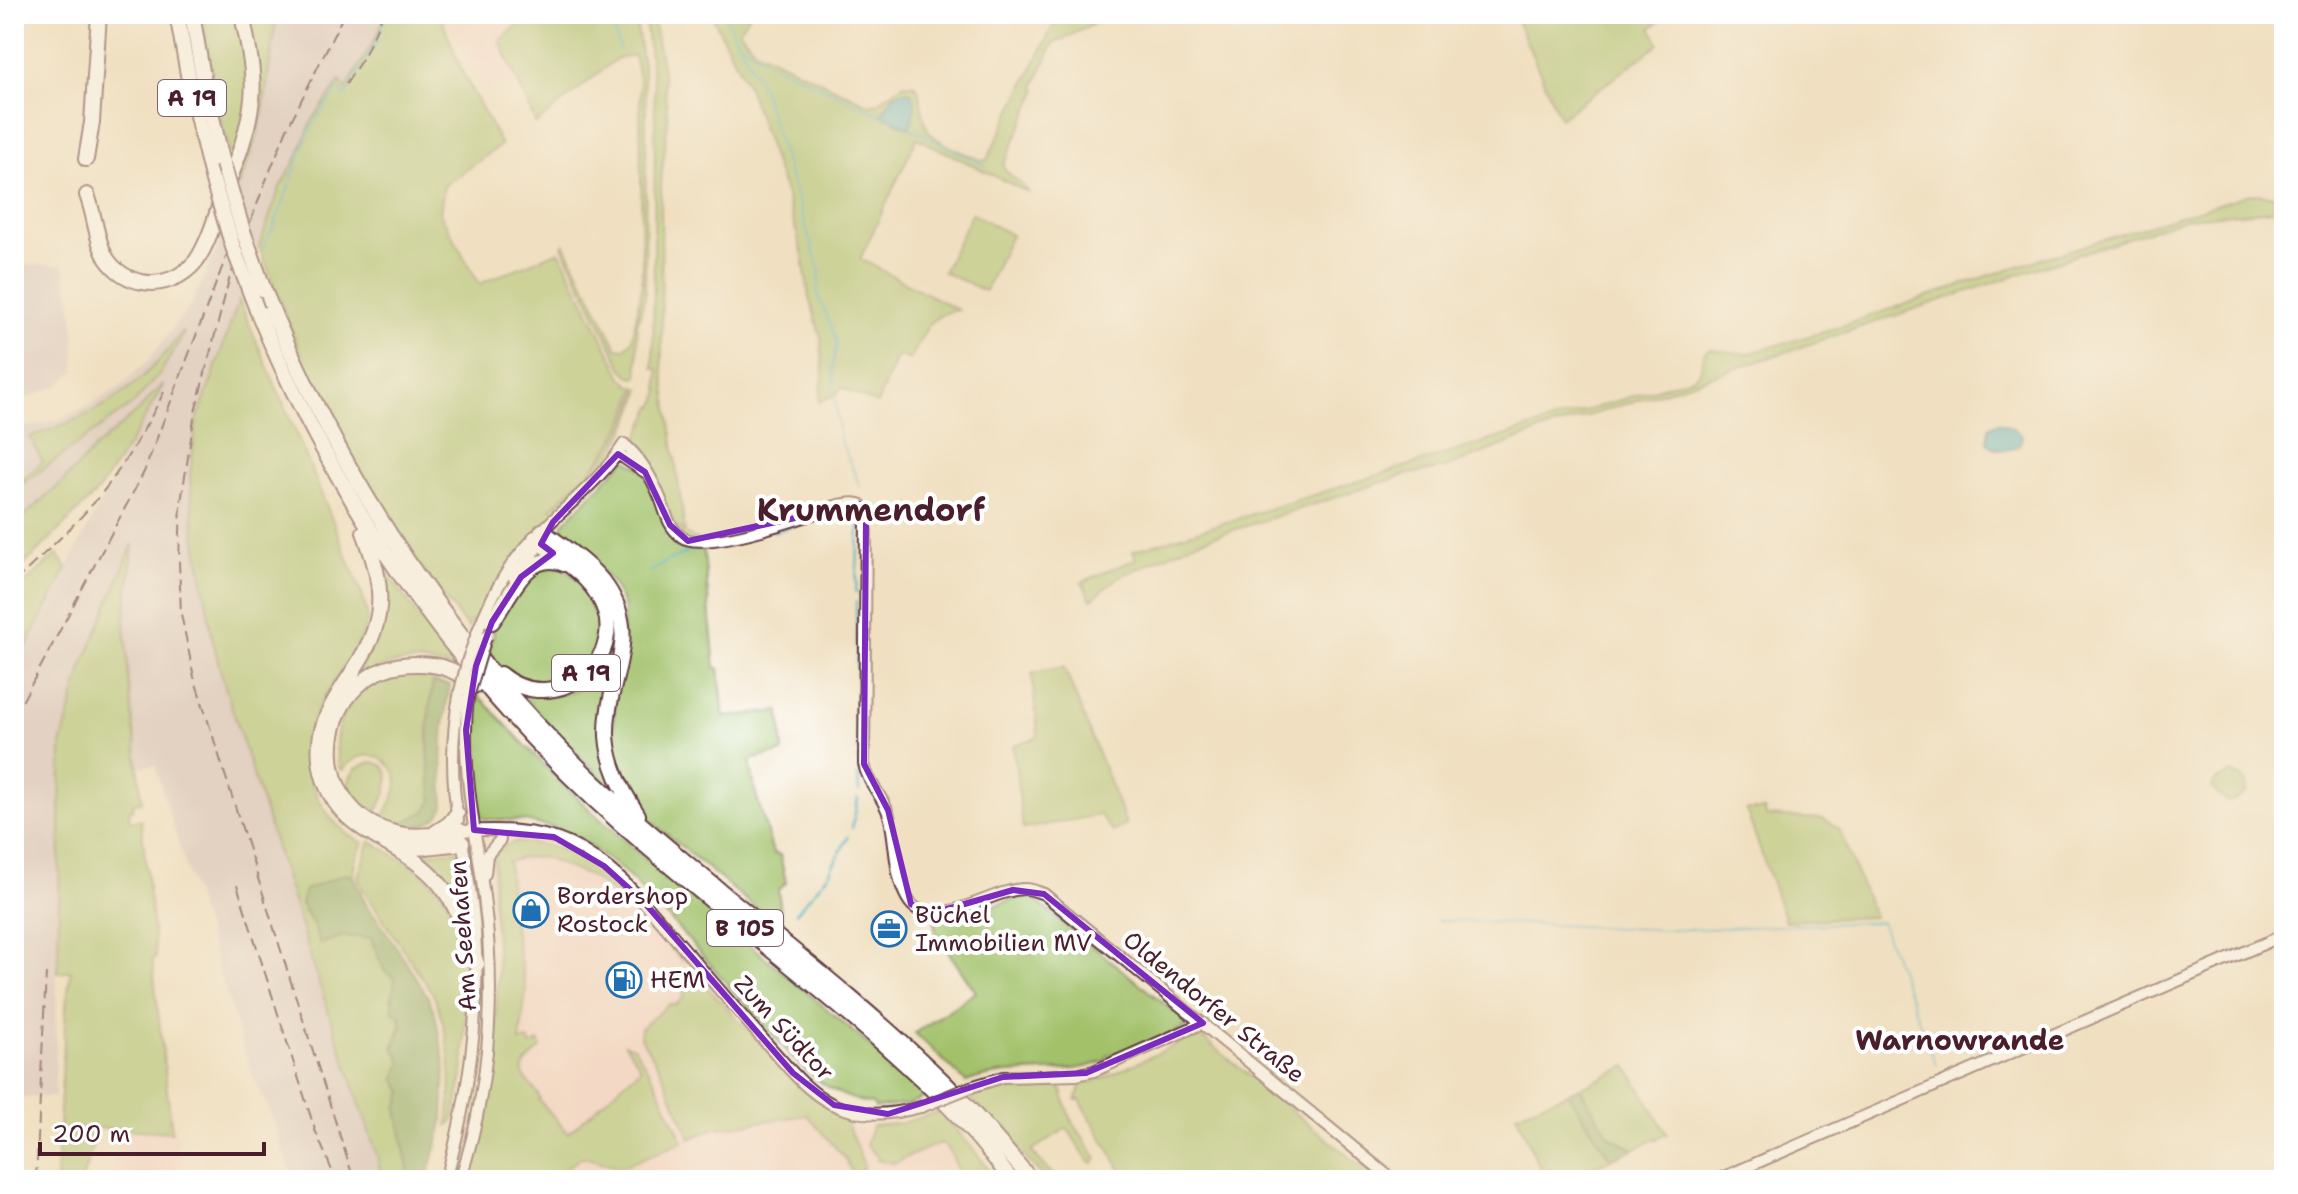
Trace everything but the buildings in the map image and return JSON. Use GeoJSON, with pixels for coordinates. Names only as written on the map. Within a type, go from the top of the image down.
{"type":"FeatureCollection","features":[{"type":"Feature","properties":{"kind":"highway"},"geometry":{"type":"LineString","coordinates":[[86,159],[92,122],[99,14]]}},
{"type":"Feature","properties":{"kind":"highway","name":"A 19"},"geometry":{"type":"LineString","coordinates":[[177,14],[191,91],[233,247],[296,397],[352,502]]}},
{"type":"Feature","properties":{"kind":"highway","name":"A 19"},"geometry":{"type":"LineString","coordinates":[[192,14],[223,164],[251,257],[306,386],[346,465],[415,574],[475,653],[515,701],[569,757]]}},
{"type":"Feature","properties":{"kind":"highway"},"geometry":{"type":"LineString","coordinates":[[87,195],[102,248],[119,272],[131,279],[160,283],[186,271],[197,260],[216,216],[249,118],[252,77],[242,14]]}},
{"type":"Feature","properties":{"kind":"highway"},"geometry":{"type":"LineString","coordinates":[[352,502],[376,564],[378,615],[367,648],[329,709],[320,739],[319,757],[326,784],[342,812],[354,825],[412,858],[438,882],[456,909],[477,964]]}},
{"type":"Feature","properties":{"kind":"highway","name":"B 105"},"geometry":{"type":"LineString","coordinates":[[352,502],[439,629],[522,728],[621,824],[905,1064],[950,1108],[1011,1180]]}},
{"type":"Feature","properties":{"kind":"highway"},"geometry":{"type":"LineString","coordinates":[[543,534],[600,578],[621,616],[623,647],[608,711],[609,751],[621,788],[646,829]]}},
{"type":"Feature","properties":{"kind":"highway","name":"A 19"},"geometry":{"type":"LineString","coordinates":[[475,653],[514,684],[540,691],[569,685],[595,665],[605,639],[605,610],[589,583],[568,566],[543,534]]}},
{"type":"Feature","properties":{"kind":"highway"},"geometry":{"type":"LineString","coordinates":[[486,629],[531,567],[546,560],[568,566]]}},
{"type":"Feature","properties":{"kind":"highway"},"geometry":{"type":"LineString","coordinates":[[468,836],[400,834],[373,824],[359,814],[340,791],[331,767],[330,740],[337,715],[353,691],[373,675],[413,664],[433,665],[466,678],[512,725],[522,728]]}},
{"type":"Feature","properties":{"kind":"highway","name":"B 105"},"geometry":{"type":"LineString","coordinates":[[569,757],[646,829],[832,982],[914,1054],[962,1101],[1031,1180]]}},
{"type":"Feature","properties":{"kind":"highway"},"geometry":{"type":"LineString","coordinates":[[431,835],[449,824],[457,814]]}},
{"type":"Feature","properties":{"kind":"highway"},"geometry":{"type":"LineString","coordinates":[[378,840],[416,848],[468,836]]}},
{"type":"Feature","properties":{"kind":"street","name":"Oldendorfer Straße"},"geometry":{"type":"LineString","coordinates":[[543,534],[621,449],[645,472],[670,525],[688,541],[703,543],[789,522],[843,504],[860,504],[866,517],[864,764],[868,777],[888,810],[900,878],[911,904],[930,914],[1013,890],[1032,889],[1044,894],[1393,1180]]}},
{"type":"Feature","properties":{"kind":"street"},"geometry":{"type":"LineString","coordinates":[[468,836],[464,694],[468,659],[486,629],[504,578],[516,559],[543,534]]}},
{"type":"Feature","properties":{"kind":"street"},"geometry":{"type":"LineString","coordinates":[[464,694],[455,718],[453,761],[457,814],[468,836]]}},
{"type":"Feature","properties":{"kind":"street"},"geometry":{"type":"LineString","coordinates":[[468,836],[500,840],[521,832]]}},
{"type":"Feature","properties":{"kind":"street","name":"Zum Südtor"},"geometry":{"type":"LineString","coordinates":[[468,836],[521,832],[540,834],[586,852],[643,901],[793,1073],[817,1095],[834,1105],[867,1114],[888,1114],[921,1107],[1003,1077],[1076,1075],[1094,1071],[1203,1023]]}},
{"type":"Feature","properties":{"kind":"street","name":"Am Seehafen"},"geometry":{"type":"LineString","coordinates":[[460,1180],[481,1095],[490,976],[484,896],[468,836]]}},
{"type":"Feature","properties":{"kind":"street","name":"Am Seehafen"},"geometry":{"type":"LineString","coordinates":[[446,1180],[468,1088],[476,1015],[477,964],[468,836]]}},
{"type":"Feature","properties":{"kind":"street"},"geometry":{"type":"LineString","coordinates":[[484,896],[487,855],[500,840]]}},
{"type":"Feature","properties":{"kind":"street"},"geometry":{"type":"LineString","coordinates":[[1717,1180],[2284,935]]}},
{"type":"Feature","properties":{"kind":"highlighted area"},"geometry":{"type":"Polygon","coordinates":[[[618,454],[645,472],[670,525],[688,541],[860,504],[866,517],[864,764],[888,810],[911,904],[930,914],[1013,890],[1044,894],[1203,1023],[1086,1073],[1003,1077],[888,1114],[834,1105],[793,1073],[643,901],[604,866],[554,837],[474,830],[466,730],[476,666],[492,622],[521,577],[553,553],[541,544],[553,522],[618,454]]]}},
{"type":"Feature","properties":{"kind":"shaded area"},"geometry":{"type":"Polygon","coordinates":[[[277,14],[386,14],[346,90],[340,81],[312,121],[298,156],[280,187],[211,376],[190,475],[191,503],[213,641],[223,680],[377,1155],[382,1180],[294,1180],[270,1112],[252,1076],[155,765],[138,767],[125,621],[132,548],[61,745],[55,1097],[14,1098],[14,942],[25,745],[14,765],[14,670],[162,384],[139,410],[14,525],[14,490],[134,403],[182,333],[144,376],[119,398],[64,426],[30,437],[43,462],[14,487],[14,430],[61,419],[119,387],[148,361],[191,304],[213,257],[255,141],[263,111],[277,14]]]}},
{"type":"Feature","properties":{"kind":"shaded area"},"geometry":{"type":"Polygon","coordinates":[[[443,14],[530,14],[500,41],[517,81],[488,96],[443,14]]]}},
{"type":"Feature","properties":{"kind":"shaded area"},"geometry":{"type":"Polygon","coordinates":[[[14,265],[63,265],[72,303],[75,371],[57,386],[14,403],[14,265]]]}},
{"type":"Feature","properties":{"kind":"shaded area"},"geometry":{"type":"Polygon","coordinates":[[[542,857],[591,877],[641,916],[811,1098],[845,1124],[876,1132],[930,1123],[949,1147],[965,1180],[548,1180],[577,1160],[516,1079],[526,990],[514,928],[508,862],[542,857]]]}},
{"type":"Feature","properties":{"kind":"shaded area"},"geometry":{"type":"Polygon","coordinates":[[[178,1133],[183,1180],[108,1180],[123,1134],[178,1133]]]}},
{"type":"Feature","properties":{"kind":"green space"},"geometry":{"type":"Polygon","coordinates":[[[202,14],[277,14],[263,111],[239,186],[217,106],[202,14]]]}},
{"type":"Feature","properties":{"kind":"green space"},"geometry":{"type":"Polygon","coordinates":[[[386,14],[440,14],[462,71],[501,145],[444,186],[440,213],[479,284],[559,251],[622,377],[636,387],[622,425],[608,448],[592,469],[550,510],[579,485],[604,456],[625,424],[638,388],[641,389],[626,429],[603,466],[490,593],[475,623],[472,620],[468,628],[420,568],[361,474],[304,362],[259,247],[280,187],[298,156],[312,121],[340,81],[346,89],[386,14]]]}},
{"type":"Feature","properties":{"kind":"green space"},"geometry":{"type":"Polygon","coordinates":[[[530,14],[635,14],[644,73],[646,115],[645,296],[637,325],[636,378],[622,368],[562,246],[564,243],[617,348],[624,349],[632,341],[642,284],[640,83],[634,55],[616,59],[536,124],[500,41],[530,14]]]}},
{"type":"Feature","properties":{"kind":"green space"},"geometry":{"type":"Polygon","coordinates":[[[644,14],[652,14],[668,118],[661,182],[662,363],[685,531],[675,524],[636,446],[660,390],[658,369],[653,368],[654,86],[644,14]]]}},
{"type":"Feature","properties":{"kind":"green space"},"geometry":{"type":"Polygon","coordinates":[[[711,14],[750,14],[739,30],[755,50],[870,105],[904,84],[916,85],[925,123],[931,133],[952,147],[987,160],[1059,14],[1094,18],[1098,14],[1094,24],[1053,44],[1035,85],[1037,91],[1003,166],[1029,193],[917,138],[860,259],[958,310],[933,321],[910,360],[897,355],[877,404],[841,387],[838,393],[819,402],[823,376],[821,337],[809,297],[802,252],[748,87],[711,14]]]}},
{"type":"Feature","properties":{"kind":"green space"},"geometry":{"type":"Polygon","coordinates":[[[1514,14],[1670,14],[1651,28],[1659,44],[1560,118],[1514,14]]]}},
{"type":"Feature","properties":{"kind":"green space"},"geometry":{"type":"Polygon","coordinates":[[[2250,194],[2284,196],[2284,209],[2188,218],[1532,434],[1445,468],[1405,475],[1196,542],[1117,578],[1091,600],[1082,582],[1136,559],[1133,551],[1694,377],[1700,371],[1705,352],[1710,349],[1746,354],[1824,332],[2002,271],[2250,194]]]}},
{"type":"Feature","properties":{"kind":"green space"},"geometry":{"type":"Polygon","coordinates":[[[972,213],[1011,235],[985,291],[943,272],[972,213]]]}},
{"type":"Feature","properties":{"kind":"green space"},"geometry":{"type":"Polygon","coordinates":[[[239,300],[352,569],[367,617],[357,647],[316,714],[308,749],[309,767],[320,801],[343,830],[363,843],[355,860],[353,876],[345,874],[303,911],[311,920],[320,944],[343,936],[371,938],[384,970],[394,978],[395,988],[391,999],[400,1023],[393,1048],[402,1063],[395,1078],[403,1092],[397,1109],[410,1179],[429,1173],[426,1180],[382,1180],[377,1155],[319,983],[213,641],[194,529],[190,475],[196,424],[239,300]]]}},
{"type":"Feature","properties":{"kind":"green space"},"geometry":{"type":"Polygon","coordinates":[[[182,332],[161,372],[134,403],[14,490],[43,462],[30,437],[76,419],[115,398],[150,370],[182,332]]]}},
{"type":"Feature","properties":{"kind":"green space"},"geometry":{"type":"Polygon","coordinates":[[[162,384],[127,448],[98,491],[14,575],[14,525],[139,410],[162,384]]]}},
{"type":"Feature","properties":{"kind":"green space"},"geometry":{"type":"Polygon","coordinates":[[[626,459],[645,472],[670,525],[703,543],[715,668],[719,668],[724,717],[780,711],[783,752],[750,760],[755,791],[773,853],[780,855],[786,883],[778,890],[782,920],[775,924],[647,818],[636,806],[611,747],[624,607],[614,585],[602,571],[563,540],[561,535],[563,524],[626,459]]]}},
{"type":"Feature","properties":{"kind":"green space"},"geometry":{"type":"Polygon","coordinates":[[[133,544],[125,621],[142,802],[134,803],[129,811],[130,821],[141,820],[156,958],[152,959],[172,1132],[98,1128],[82,1180],[56,1180],[66,1005],[71,971],[58,973],[61,745],[82,668],[133,544]]]}},
{"type":"Feature","properties":{"kind":"green space"},"geometry":{"type":"Polygon","coordinates":[[[57,554],[67,568],[14,670],[14,593],[57,554]]]}},
{"type":"Feature","properties":{"kind":"green space"},"geometry":{"type":"Polygon","coordinates":[[[382,566],[454,669],[408,662],[371,673],[345,696],[330,728],[327,763],[337,797],[362,824],[401,840],[451,840],[406,842],[390,840],[371,832],[343,808],[333,792],[327,774],[325,736],[330,717],[368,655],[380,626],[384,602],[382,566]]]}},
{"type":"Feature","properties":{"kind":"green space"},"geometry":{"type":"Polygon","coordinates":[[[562,566],[590,591],[603,623],[601,640],[587,667],[557,685],[524,684],[503,671],[487,655],[494,633],[492,630],[536,568],[562,566]]]}},
{"type":"Feature","properties":{"kind":"green space"},"geometry":{"type":"Polygon","coordinates":[[[603,592],[612,602],[620,636],[604,710],[621,798],[519,693],[562,694],[591,679],[600,663],[610,615],[603,592]]]}},
{"type":"Feature","properties":{"kind":"green space"},"geometry":{"type":"Polygon","coordinates":[[[1064,667],[1126,824],[1113,832],[1100,815],[1023,829],[1013,746],[1038,737],[1032,673],[1064,667]]]}},
{"type":"Feature","properties":{"kind":"green space"},"geometry":{"type":"Polygon","coordinates":[[[428,676],[433,682],[428,742],[433,801],[426,811],[396,826],[383,818],[397,787],[393,770],[378,757],[366,756],[353,760],[342,770],[339,768],[336,742],[345,712],[367,687],[385,677],[428,676]]]}},
{"type":"Feature","properties":{"kind":"green space"},"geometry":{"type":"Polygon","coordinates":[[[433,682],[450,685],[442,746],[444,806],[431,822],[411,827],[396,826],[426,811],[433,801],[428,742],[433,682]]]}},
{"type":"Feature","properties":{"kind":"green space"},"geometry":{"type":"Polygon","coordinates":[[[478,695],[598,817],[927,1096],[910,1104],[875,1108],[873,1104],[831,1089],[796,1061],[660,908],[622,870],[577,837],[559,829],[525,821],[486,819],[477,814],[472,740],[478,695]]]}},
{"type":"Feature","properties":{"kind":"green space"},"geometry":{"type":"Polygon","coordinates":[[[370,762],[385,768],[388,774],[387,789],[377,811],[372,808],[366,810],[351,794],[347,784],[355,769],[370,762]]]}},
{"type":"Feature","properties":{"kind":"green space"},"geometry":{"type":"Polygon","coordinates":[[[2232,773],[2245,780],[2247,791],[2229,802],[2212,787],[2216,780],[2232,773]]]}},
{"type":"Feature","properties":{"kind":"green space"},"geometry":{"type":"Polygon","coordinates":[[[1746,810],[1765,810],[1766,816],[1824,819],[1839,829],[1874,917],[1785,921],[1746,810]]]}},
{"type":"Feature","properties":{"kind":"green space"},"geometry":{"type":"Polygon","coordinates":[[[370,841],[421,871],[445,897],[463,943],[466,998],[463,1076],[453,1122],[448,1126],[450,1076],[444,1026],[433,994],[361,886],[358,876],[370,841]]]}},
{"type":"Feature","properties":{"kind":"green space"},"geometry":{"type":"Polygon","coordinates":[[[514,842],[557,848],[599,869],[647,912],[683,962],[641,916],[591,877],[542,857],[508,862],[514,928],[526,990],[520,1042],[528,1040],[531,1046],[539,1042],[541,1048],[523,1068],[525,1077],[539,1100],[568,1133],[641,1068],[625,1044],[634,1047],[655,1081],[683,1142],[622,1167],[582,1157],[548,1180],[467,1180],[489,1088],[495,1042],[498,972],[493,899],[494,857],[499,849],[514,842]]]}},
{"type":"Feature","properties":{"kind":"green space"},"geometry":{"type":"Polygon","coordinates":[[[457,850],[464,880],[468,914],[465,915],[416,854],[457,850]]]}},
{"type":"Feature","properties":{"kind":"green space"},"geometry":{"type":"Polygon","coordinates":[[[345,874],[353,876],[368,908],[414,974],[435,1013],[445,1066],[443,1123],[429,1173],[410,1180],[397,1108],[403,1092],[395,1078],[402,1063],[393,1048],[402,1026],[401,1016],[393,1011],[394,978],[384,970],[371,938],[343,936],[320,944],[301,904],[305,890],[345,874]]]}},
{"type":"Feature","properties":{"kind":"green space"},"geometry":{"type":"Polygon","coordinates":[[[1025,896],[1031,897],[1187,1022],[1186,1027],[1122,1055],[1108,1055],[1105,1061],[1088,1066],[1000,1074],[966,1082],[915,1033],[976,992],[936,934],[934,921],[1025,896]]]}},
{"type":"Feature","properties":{"kind":"green space"},"geometry":{"type":"Polygon","coordinates":[[[695,982],[705,985],[810,1095],[840,1114],[846,1121],[864,1165],[862,1171],[853,1175],[845,1158],[807,1115],[712,1129],[691,1139],[660,1069],[640,1037],[641,1028],[669,1004],[675,1005],[684,997],[683,988],[695,982]]]}},
{"type":"Feature","properties":{"kind":"green space"},"geometry":{"type":"Polygon","coordinates":[[[1197,1035],[1378,1180],[1127,1180],[1080,1100],[1076,1100],[1081,1085],[1104,1078],[1197,1035]]]}},
{"type":"Feature","properties":{"kind":"green space"},"geometry":{"type":"Polygon","coordinates":[[[1627,1066],[1667,1134],[1634,1149],[1610,1137],[1580,1088],[1627,1066]]]}},
{"type":"Feature","properties":{"kind":"green space"},"geometry":{"type":"Polygon","coordinates":[[[1028,1085],[1062,1090],[1070,1118],[1097,1158],[1094,1163],[1089,1162],[1067,1128],[1031,1151],[1058,1180],[1046,1180],[970,1097],[995,1089],[1028,1085]]]}},
{"type":"Feature","properties":{"kind":"green space"},"geometry":{"type":"Polygon","coordinates":[[[1580,1088],[1610,1137],[1634,1149],[1611,1159],[1568,1093],[1580,1088]]]}},
{"type":"Feature","properties":{"kind":"green space"},"geometry":{"type":"Polygon","coordinates":[[[1568,1093],[1611,1159],[1566,1180],[1545,1180],[1516,1114],[1568,1093]]]}},
{"type":"Feature","properties":{"kind":"green space"},"geometry":{"type":"Polygon","coordinates":[[[941,1111],[986,1165],[994,1180],[963,1180],[948,1148],[940,1143],[894,1163],[877,1160],[878,1157],[866,1145],[872,1126],[902,1123],[941,1111]]]}},
{"type":"Feature","properties":{"kind":"water"},"geometry":{"type":"Polygon","coordinates":[[[909,91],[915,104],[910,128],[881,115],[894,96],[909,91]]]}},
{"type":"Feature","properties":{"kind":"water"},"geometry":{"type":"Polygon","coordinates":[[[1998,422],[2022,436],[2020,445],[2003,450],[1987,442],[1989,427],[1998,422]]]}},
{"type":"Feature","properties":{"kind":"waterway"},"geometry":{"type":"LineString","coordinates":[[263,249],[278,217],[308,133],[336,91],[339,89],[345,97],[377,40],[387,14]]}},
{"type":"Feature","properties":{"kind":"waterway"},"geometry":{"type":"LineString","coordinates":[[609,14],[620,50]]}},
{"type":"Feature","properties":{"kind":"waterway"},"geometry":{"type":"LineString","coordinates":[[724,14],[762,88],[820,272],[817,292],[837,342],[833,366],[840,439],[860,486]]}},
{"type":"Feature","properties":{"kind":"waterway"},"geometry":{"type":"LineString","coordinates":[[739,42],[767,61],[881,115]]}},
{"type":"Feature","properties":{"kind":"waterway"},"geometry":{"type":"LineString","coordinates":[[910,128],[985,165]]}},
{"type":"Feature","properties":{"kind":"waterway"},"geometry":{"type":"LineString","coordinates":[[774,532],[838,511],[852,512],[859,523],[856,593]]}},
{"type":"Feature","properties":{"kind":"waterway"},"geometry":{"type":"LineString","coordinates":[[691,551],[721,544]]}},
{"type":"Feature","properties":{"kind":"waterway"},"geometry":{"type":"LineString","coordinates":[[651,571],[687,553]]}},
{"type":"Feature","properties":{"kind":"waterway"},"geometry":{"type":"LineString","coordinates":[[856,602],[857,682]]}},
{"type":"Feature","properties":{"kind":"waterway"},"geometry":{"type":"LineString","coordinates":[[857,689],[857,700]]}},
{"type":"Feature","properties":{"kind":"waterway"},"geometry":{"type":"LineString","coordinates":[[858,704],[858,729]]}},
{"type":"Feature","properties":{"kind":"waterway"},"geometry":{"type":"LineString","coordinates":[[858,735],[858,751]]}},
{"type":"Feature","properties":{"kind":"waterway"},"geometry":{"type":"LineString","coordinates":[[858,775],[859,791]]}},
{"type":"Feature","properties":{"kind":"waterway"},"geometry":{"type":"LineString","coordinates":[[852,828],[858,798]]}},
{"type":"Feature","properties":{"kind":"waterway"},"geometry":{"type":"LineString","coordinates":[[796,913],[828,875],[848,837]]}},
{"type":"Feature","properties":{"kind":"waterway"},"geometry":{"type":"LineString","coordinates":[[1437,920],[1672,930],[1881,922],[1936,1065]]}},
{"type":"Feature","properties":{"kind":"railway"},"geometry":{"type":"LineString","coordinates":[[344,14],[287,129],[229,280],[195,412],[181,502],[179,561],[181,614],[194,677],[354,1180]]}},
{"type":"Feature","properties":{"kind":"railway"},"geometry":{"type":"LineString","coordinates":[[346,84],[364,56],[383,14]]}},
{"type":"Feature","properties":{"kind":"railway"},"geometry":{"type":"LineString","coordinates":[[14,717],[144,472],[239,223]]}},
{"type":"Feature","properties":{"kind":"railway"},"geometry":{"type":"LineString","coordinates":[[14,582],[98,498],[134,447],[164,392]]}},
{"type":"Feature","properties":{"kind":"railway"},"geometry":{"type":"LineString","coordinates":[[237,885],[315,1130],[336,1180]]}},
{"type":"Feature","properties":{"kind":"railway"},"geometry":{"type":"LineString","coordinates":[[36,1180],[46,973]]}},
{"type":"Feature","properties":{"kind":"place","name":"Bordershop Rostock"},"geometry":{"type":"Point","coordinates":[531,910]}},
{"type":"Feature","properties":{"kind":"place","name":"Büchel Immobilien MV"},"geometry":{"type":"Point","coordinates":[889,929]}},
{"type":"Feature","properties":{"kind":"place","name":"HEM"},"geometry":{"type":"Point","coordinates":[624,980]}},
{"type":"Feature","properties":{"kind":"district","name":"Krummendorf"},"geometry":{"type":"Point","coordinates":[871,509]}},
{"type":"Feature","properties":{"kind":"district","name":"Warnowrande"},"geometry":{"type":"Point","coordinates":[1960,1040]}}]}
